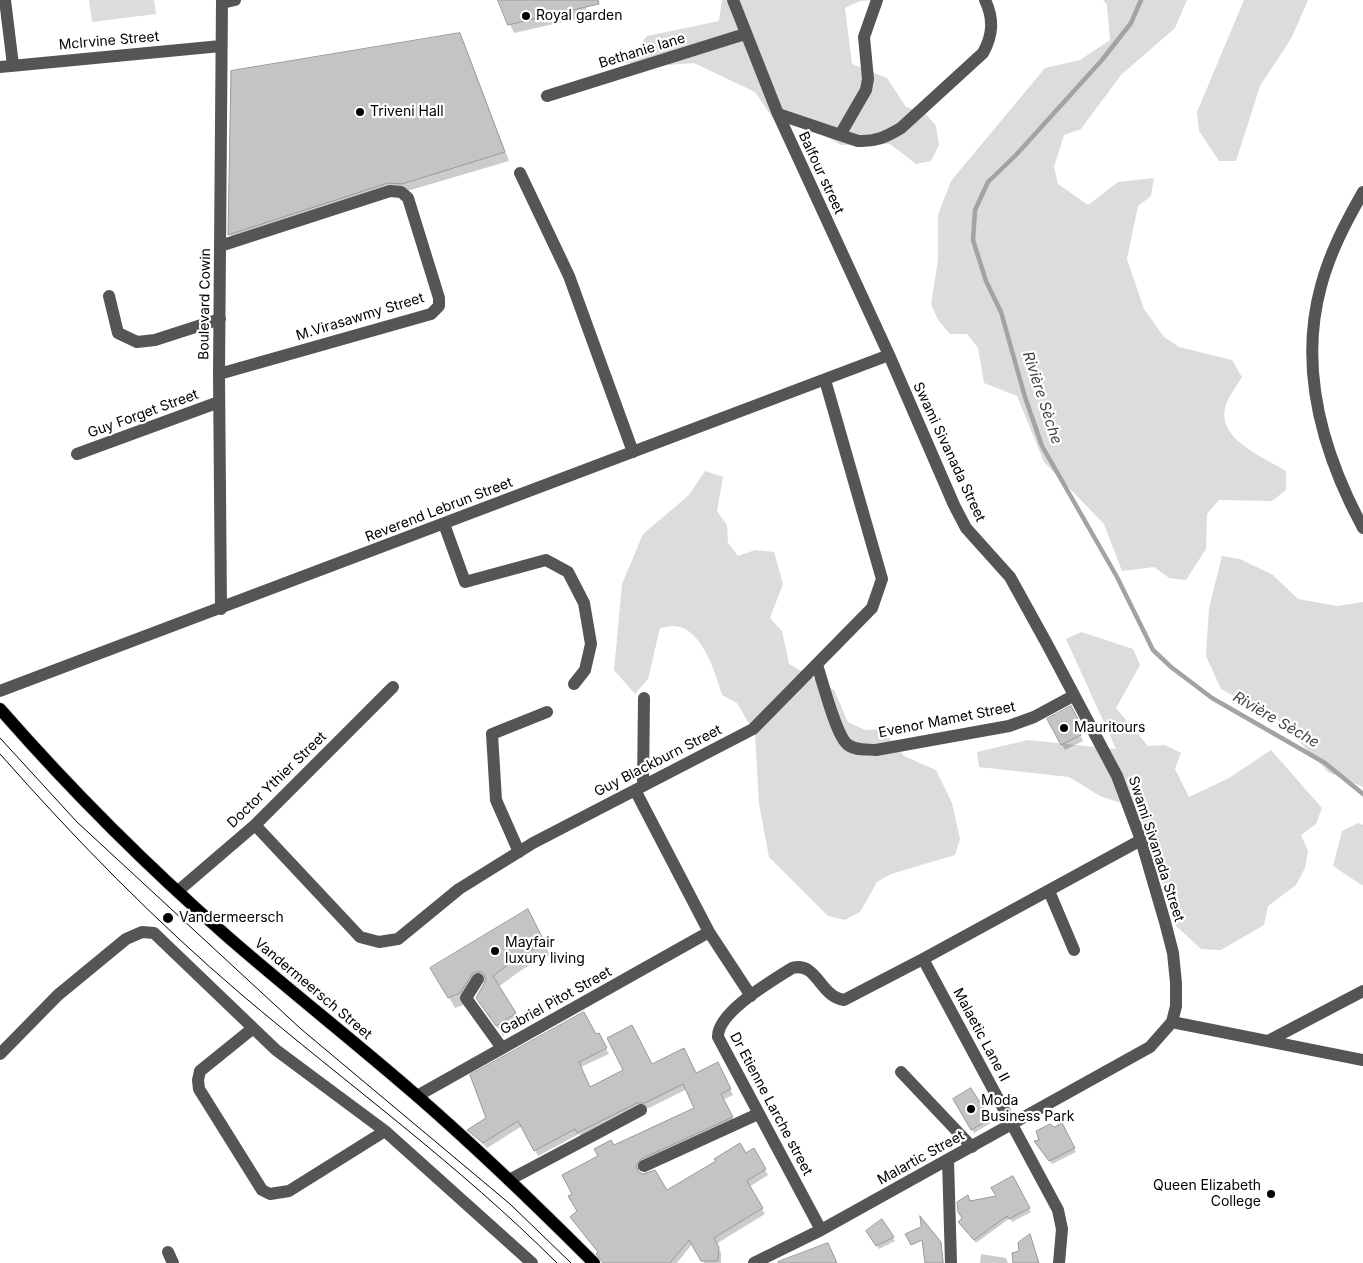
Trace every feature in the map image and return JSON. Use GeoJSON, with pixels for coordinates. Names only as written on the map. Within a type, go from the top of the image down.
{"type":"FeatureCollection","features":[{"type":"Feature","properties":{"kind":"main road","name":"Vandermeersch Street"},"geometry":{"type":"LineString","coordinates":[[0,709],[67,782],[178,891],[228,937],[417,1096],[509,1180],[594,1263]]}},
{"type":"Feature","properties":{"kind":"street"},"geometry":{"type":"LineString","coordinates":[[5,0],[6,66]]}},
{"type":"Feature","properties":{"kind":"street"},"geometry":{"type":"LineString","coordinates":[[222,1],[235,0]]}},
{"type":"Feature","properties":{"kind":"street","name":"Balfour street"},"geometry":{"type":"LineString","coordinates":[[733,0],[778,114],[889,355]]}},
{"type":"Feature","properties":{"kind":"street"},"geometry":{"type":"LineString","coordinates":[[840,135],[866,90],[868,79],[864,37],[877,0]]}},
{"type":"Feature","properties":{"kind":"street"},"geometry":{"type":"LineString","coordinates":[[778,114],[858,141],[872,142],[885,138],[901,128],[983,53],[991,38],[991,21],[986,0]]}},
{"type":"Feature","properties":{"kind":"street","name":"Boulevard Cowin"},"geometry":{"type":"LineString","coordinates":[[221,609],[219,374],[222,1]]}},
{"type":"Feature","properties":{"kind":"street","name":"Bethanie lane"},"geometry":{"type":"LineString","coordinates":[[547,96],[745,34]]}},
{"type":"Feature","properties":{"kind":"street","name":"Mclrvine Street"},"geometry":{"type":"LineString","coordinates":[[6,66],[221,46]]}},
{"type":"Feature","properties":{"kind":"street"},"geometry":{"type":"LineString","coordinates":[[520,174],[569,276],[633,452]]}},
{"type":"Feature","properties":{"kind":"street","name":"M.Virasawmy Street"},"geometry":{"type":"LineString","coordinates":[[219,374],[431,314],[439,306],[439,298],[408,198],[401,192],[390,191],[220,246]]}},
{"type":"Feature","properties":{"kind":"street"},"geometry":{"type":"LineString","coordinates":[[1363,192],[1336,243],[1321,286],[1312,355],[1317,411],[1322,433],[1333,467],[1363,528]]}},
{"type":"Feature","properties":{"kind":"street"},"geometry":{"type":"LineString","coordinates":[[109,296],[118,333],[137,342],[155,340],[220,319]]}},
{"type":"Feature","properties":{"kind":"street","name":"Reverend Lebrun Street"},"geometry":{"type":"LineString","coordinates":[[0,691],[889,355]]}},
{"type":"Feature","properties":{"kind":"street","name":"Swami Sivanada Street"},"geometry":{"type":"LineString","coordinates":[[889,355],[966,528],[1010,578],[1117,776],[1141,840],[1173,953],[1176,1006],[1172,1022]]}},
{"type":"Feature","properties":{"kind":"street","name":"Guy Blackburn Street"},"geometry":{"type":"LineString","coordinates":[[255,825],[360,937],[379,942],[398,938],[459,889],[518,852],[753,729],[872,608],[882,578],[825,380]]}},
{"type":"Feature","properties":{"kind":"street","name":"Guy Forget Street"},"geometry":{"type":"LineString","coordinates":[[77,454],[219,402]]}},
{"type":"Feature","properties":{"kind":"street"},"geometry":{"type":"LineString","coordinates":[[444,524],[465,582],[546,560],[568,572],[584,603],[590,644],[584,670],[574,684]]}},
{"type":"Feature","properties":{"kind":"street","name":"Evenor Mamet Street"},"geometry":{"type":"LineString","coordinates":[[817,666],[838,728],[846,744],[857,749],[876,750],[1010,726],[1034,717],[1073,696]]}},
{"type":"Feature","properties":{"kind":"street","name":"Doctor Ythier Street"},"geometry":{"type":"LineString","coordinates":[[178,891],[255,825],[393,687]]}},
{"type":"Feature","properties":{"kind":"street"},"geometry":{"type":"LineString","coordinates":[[644,698],[639,788],[709,932],[750,996]]}},
{"type":"Feature","properties":{"kind":"street"},"geometry":{"type":"LineString","coordinates":[[518,852],[496,800],[492,734],[548,712]]}},
{"type":"Feature","properties":{"kind":"street","name":"Dr Etienne Larche street"},"geometry":{"type":"LineString","coordinates":[[821,1230],[718,1037],[717,1028],[723,1020],[750,996],[792,968],[799,966],[806,967],[832,996],[844,1000],[1141,840]]}},
{"type":"Feature","properties":{"kind":"street"},"geometry":{"type":"LineString","coordinates":[[1049,890],[1074,950]]}},
{"type":"Feature","properties":{"kind":"street"},"geometry":{"type":"LineString","coordinates":[[0,1054],[58,995],[126,939],[142,932],[154,933],[276,1050],[385,1131],[532,1263]]}},
{"type":"Feature","properties":{"kind":"street","name":"Gabriel Pitot Street"},"geometry":{"type":"LineString","coordinates":[[417,1096],[709,932]]}},
{"type":"Feature","properties":{"kind":"street","name":"Malaetic Lane II"},"geometry":{"type":"LineString","coordinates":[[923,959],[1058,1210],[1062,1229],[1059,1263]]}},
{"type":"Feature","properties":{"kind":"street"},"geometry":{"type":"LineString","coordinates":[[478,979],[466,998],[502,1048]]}},
{"type":"Feature","properties":{"kind":"street"},"geometry":{"type":"LineString","coordinates":[[1268,1041],[1363,991]]}},
{"type":"Feature","properties":{"kind":"street"},"geometry":{"type":"LineString","coordinates":[[1172,1022],[1363,1060]]}},
{"type":"Feature","properties":{"kind":"street","name":"Malartic Street"},"geometry":{"type":"LineString","coordinates":[[754,1263],[821,1230],[1150,1047],[1172,1022]]}},
{"type":"Feature","properties":{"kind":"street"},"geometry":{"type":"LineString","coordinates":[[252,1029],[200,1071],[198,1080],[199,1089],[262,1190],[270,1194],[289,1191],[385,1131]]}},
{"type":"Feature","properties":{"kind":"street"},"geometry":{"type":"LineString","coordinates":[[901,1072],[972,1147]]}},
{"type":"Feature","properties":{"kind":"street"},"geometry":{"type":"LineString","coordinates":[[509,1180],[641,1110]]}},
{"type":"Feature","properties":{"kind":"street"},"geometry":{"type":"LineString","coordinates":[[644,1166],[758,1114]]}},
{"type":"Feature","properties":{"kind":"street"},"geometry":{"type":"LineString","coordinates":[[948,1160],[951,1263]]}},
{"type":"Feature","properties":{"kind":"shaded area"},"geometry":{"type":"Polygon","coordinates":[[[89,0],[154,0],[156,14],[92,22],[89,0]]]}},
{"type":"Feature","properties":{"kind":"shaded area"},"geometry":{"type":"Polygon","coordinates":[[[722,0],[881,0],[860,1],[845,8],[852,64],[887,78],[906,107],[925,113],[936,126],[939,145],[931,161],[916,164],[890,144],[841,145],[807,126],[774,120],[755,92],[694,63],[641,67],[625,62],[647,36],[719,21],[722,0]]]}},
{"type":"Feature","properties":{"kind":"shaded area"},"geometry":{"type":"Polygon","coordinates":[[[1103,0],[1187,0],[1175,28],[1121,75],[1081,129],[1064,135],[1054,167],[1058,184],[1088,205],[1118,182],[1154,178],[1151,196],[1138,206],[1127,259],[1144,309],[1164,337],[1179,347],[1232,360],[1242,377],[1226,404],[1225,419],[1228,429],[1245,446],[1286,471],[1286,490],[1272,501],[1219,500],[1207,514],[1206,549],[1186,580],[1169,578],[1154,567],[1122,571],[1104,524],[1044,462],[1017,396],[984,383],[978,348],[967,334],[950,334],[938,320],[931,304],[938,260],[938,215],[951,181],[1045,68],[1080,60],[1110,40],[1107,5],[1103,0]]]}},
{"type":"Feature","properties":{"kind":"shaded area"},"geometry":{"type":"Polygon","coordinates":[[[1244,0],[1308,0],[1292,37],[1260,86],[1236,161],[1219,161],[1199,131],[1197,112],[1244,0]]]}},
{"type":"Feature","properties":{"kind":"shaded area"},"geometry":{"type":"Polygon","coordinates":[[[705,471],[723,477],[717,511],[727,525],[728,543],[738,556],[755,550],[774,552],[783,584],[770,618],[782,631],[789,664],[834,690],[848,722],[865,730],[882,729],[904,756],[936,770],[952,803],[960,839],[955,855],[891,874],[877,882],[860,912],[845,920],[828,916],[769,857],[759,804],[755,734],[737,703],[722,695],[716,675],[706,653],[693,635],[685,629],[675,626],[660,628],[648,679],[635,694],[614,670],[622,584],[643,534],[689,495],[705,471]]]}},
{"type":"Feature","properties":{"kind":"shaded area"},"geometry":{"type":"Polygon","coordinates":[[[1222,556],[1240,559],[1273,575],[1298,599],[1337,606],[1363,602],[1363,787],[1328,772],[1281,722],[1221,689],[1206,656],[1209,608],[1222,556]]]}},
{"type":"Feature","properties":{"kind":"shaded area"},"geometry":{"type":"Polygon","coordinates":[[[1081,632],[1133,649],[1140,665],[1116,708],[1148,746],[1165,745],[1181,753],[1175,769],[1189,797],[1229,778],[1271,750],[1322,808],[1316,824],[1301,835],[1308,851],[1305,868],[1296,885],[1268,906],[1264,925],[1221,950],[1201,949],[1176,926],[1139,809],[1100,796],[1069,777],[979,767],[977,752],[1028,740],[1116,749],[1066,639],[1081,632]]]}},
{"type":"Feature","properties":{"kind":"shaded area"},"geometry":{"type":"Polygon","coordinates":[[[1358,823],[1363,825],[1363,886],[1333,866],[1342,831],[1358,823]]]}},
{"type":"Feature","properties":{"kind":"building","name":"Royal garden"},"geometry":{"type":"Polygon","coordinates":[[[498,0],[598,0],[599,4],[508,25],[498,0]]]}},
{"type":"Feature","properties":{"kind":"building","name":"Triveni Hall"},"geometry":{"type":"Polygon","coordinates":[[[460,33],[505,152],[402,184],[388,183],[228,235],[231,71],[460,33]]]}},
{"type":"Feature","properties":{"kind":"building","name":"Mauritours"},"geometry":{"type":"Polygon","coordinates":[[[1071,706],[1078,719],[1073,721],[1081,735],[1061,745],[1047,719],[1071,706]]]}},
{"type":"Feature","properties":{"kind":"building","name":"Mayfair luxury living"},"geometry":{"type":"Polygon","coordinates":[[[528,909],[545,943],[517,958],[493,976],[516,1013],[496,1026],[476,998],[486,980],[483,972],[474,972],[460,993],[448,998],[430,968],[528,909]]]}},
{"type":"Feature","properties":{"kind":"building"},"geometry":{"type":"Polygon","coordinates":[[[584,1012],[596,1034],[599,1033],[607,1048],[579,1062],[590,1087],[623,1070],[607,1038],[632,1025],[652,1064],[684,1048],[696,1073],[718,1062],[731,1089],[721,1094],[733,1117],[641,1159],[636,1166],[639,1172],[643,1174],[655,1170],[667,1190],[716,1161],[714,1159],[740,1143],[746,1153],[754,1148],[766,1169],[747,1181],[763,1208],[714,1238],[719,1247],[718,1261],[701,1261],[689,1240],[670,1263],[603,1263],[596,1254],[598,1252],[570,1217],[577,1211],[568,1196],[572,1194],[562,1175],[598,1156],[594,1149],[611,1140],[614,1145],[694,1108],[683,1084],[645,1103],[637,1103],[577,1133],[575,1129],[534,1151],[518,1121],[483,1143],[467,1130],[486,1118],[470,1075],[584,1012]]]}},
{"type":"Feature","properties":{"kind":"building","name":"Moda Business Park"},"geometry":{"type":"Polygon","coordinates":[[[971,1088],[990,1119],[971,1130],[953,1099],[971,1088]]]}},
{"type":"Feature","properties":{"kind":"building"},"geometry":{"type":"Polygon","coordinates":[[[1062,1123],[1075,1148],[1049,1161],[1034,1141],[1039,1140],[1036,1131],[1050,1124],[1054,1127],[1062,1123]]]}},
{"type":"Feature","properties":{"kind":"building"},"geometry":{"type":"Polygon","coordinates":[[[1013,1176],[1030,1208],[1009,1219],[1007,1216],[974,1240],[958,1222],[962,1218],[958,1212],[957,1202],[968,1195],[970,1201],[996,1196],[991,1188],[1013,1176]]]}},
{"type":"Feature","properties":{"kind":"building"},"geometry":{"type":"Polygon","coordinates":[[[920,1216],[941,1242],[943,1263],[925,1263],[922,1240],[911,1245],[905,1234],[921,1227],[920,1216]]]}},
{"type":"Feature","properties":{"kind":"building"},"geometry":{"type":"Polygon","coordinates":[[[882,1219],[894,1237],[876,1246],[866,1231],[882,1219]]]}},
{"type":"Feature","properties":{"kind":"building"},"geometry":{"type":"Polygon","coordinates":[[[1030,1234],[1039,1263],[1013,1263],[1012,1253],[1019,1251],[1018,1243],[1030,1234]]]}},
{"type":"Feature","properties":{"kind":"building"},"geometry":{"type":"Polygon","coordinates":[[[828,1243],[837,1263],[778,1263],[778,1262],[828,1243]]]}},
{"type":"Feature","properties":{"kind":"waterway","name":"Rivière Sèche"},"geometry":{"type":"LineString","coordinates":[[1141,0],[1131,23],[1102,60],[1016,155],[988,182],[975,210],[973,240],[986,281],[1001,312],[1025,397],[1042,446],[1117,577],[1153,650],[1171,667],[1212,698],[1325,763],[1363,794]]}},
{"type":"Feature","properties":{"kind":"tram line"},"geometry":{"type":"LineString","coordinates":[[0,738],[77,822],[301,1029],[510,1204],[571,1263]]}},
{"type":"Feature","properties":{"kind":"tram line"},"geometry":{"type":"LineString","coordinates":[[0,754],[116,879],[178,938],[242,995],[481,1192],[557,1263]]}},
{"type":"Feature","properties":{"kind":"place","name":"Royal garden"},"geometry":{"type":"Point","coordinates":[526,16]}},
{"type":"Feature","properties":{"kind":"place","name":"Triveni Hall"},"geometry":{"type":"Point","coordinates":[360,112]}},
{"type":"Feature","properties":{"kind":"place","name":"Mauritours"},"geometry":{"type":"Point","coordinates":[1064,728]}},
{"type":"Feature","properties":{"kind":"place","name":"Vandermeersch"},"geometry":{"type":"Point","coordinates":[168,918]}},
{"type":"Feature","properties":{"kind":"place","name":"Mayfair luxury living"},"geometry":{"type":"Point","coordinates":[495,951]}},
{"type":"Feature","properties":{"kind":"place","name":"Moda Business Park"},"geometry":{"type":"Point","coordinates":[971,1109]}},
{"type":"Feature","properties":{"kind":"place","name":"Queen Elizabeth College"},"geometry":{"type":"Point","coordinates":[1271,1194]}}]}
